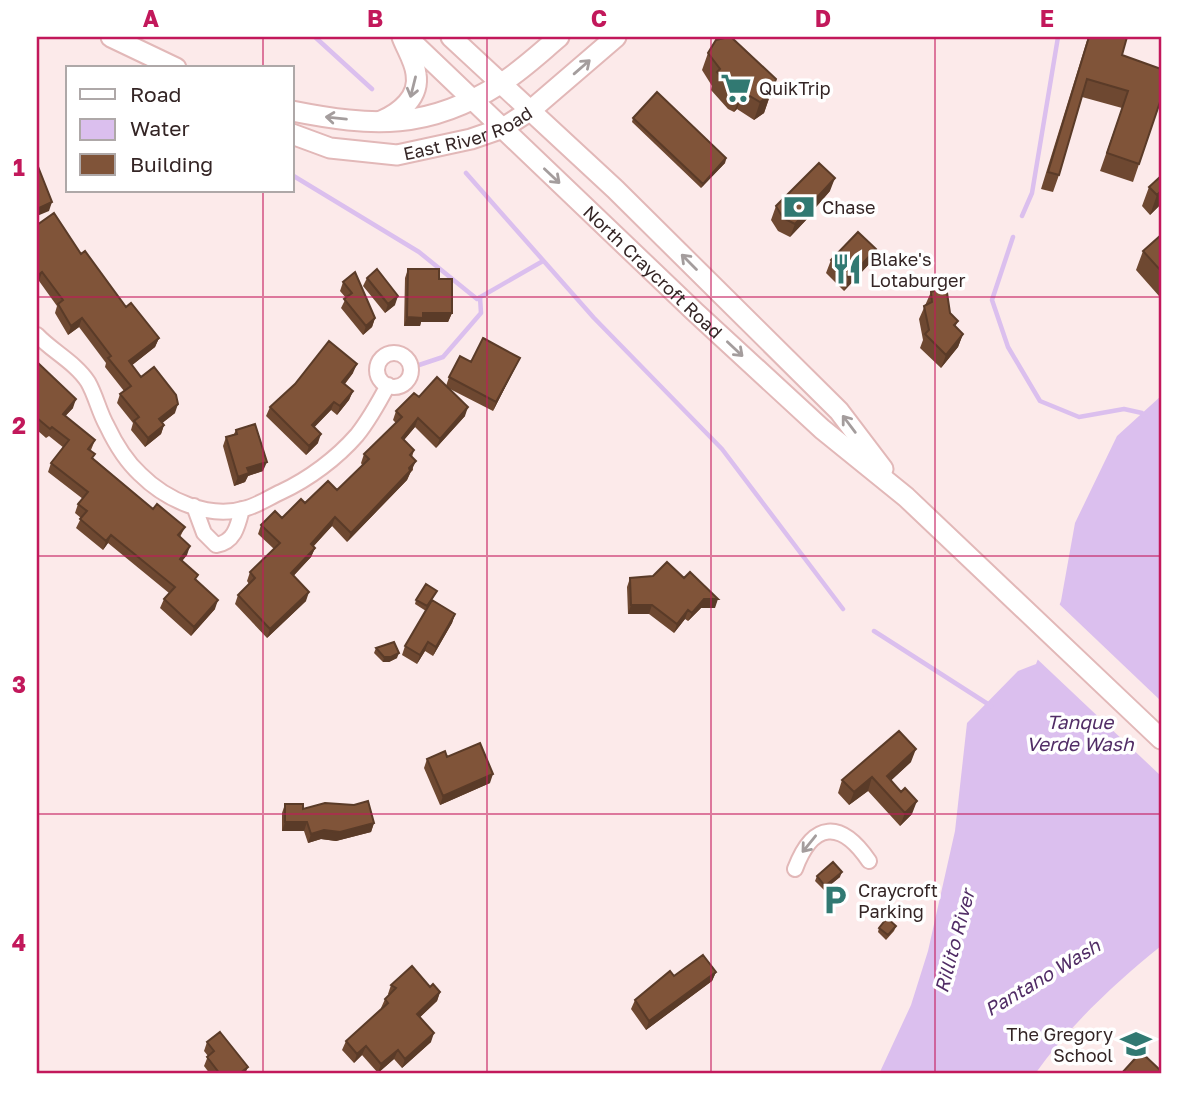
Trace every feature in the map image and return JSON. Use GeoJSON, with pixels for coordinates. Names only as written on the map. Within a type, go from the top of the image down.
{"type":"FeatureCollection","features":[{"type":"Feature","properties":{"kind":"main road"},"geometry":{"type":"LineString","coordinates":[[111,37],[172,66]]}},
{"type":"Feature","properties":{"kind":"main road"},"geometry":{"type":"LineString","coordinates":[[378,123],[399,112],[409,102],[416,82],[416,72],[402,37]]}},
{"type":"Feature","properties":{"kind":"main road","name":"North Craycroft Road"},"geometry":{"type":"LineString","coordinates":[[407,37],[800,409],[906,497],[1161,739]]}},
{"type":"Feature","properties":{"kind":"main road","name":"North Craycroft Road"},"geometry":{"type":"LineString","coordinates":[[451,37],[645,218],[839,411],[906,497]]}},
{"type":"Feature","properties":{"kind":"main road","name":"East River Road"},"geometry":{"type":"LineString","coordinates":[[294,111],[378,123],[420,120],[474,99],[501,83],[559,37]]}},
{"type":"Feature","properties":{"kind":"main road","name":"East River Road"},"geometry":{"type":"LineString","coordinates":[[294,135],[330,148],[397,155],[471,139],[503,128],[531,110],[616,37]]}},
{"type":"Feature","properties":{"kind":"street"},"geometry":{"type":"LineString","coordinates":[[37,335],[86,379],[106,425],[124,456],[138,473],[158,490],[180,502],[227,511],[242,509],[295,486],[326,464],[356,435],[388,385]]}},
{"type":"Feature","properties":{"kind":"street"},"geometry":{"type":"LineString","coordinates":[[194,506],[204,533],[216,545],[224,544],[232,537],[242,509]]}},
{"type":"Feature","properties":{"kind":"street"},"geometry":{"type":"LineString","coordinates":[[795,869],[808,843],[818,834],[827,831],[839,833],[861,849],[869,861]]}},
{"type":"Feature","properties":{"kind":"water"},"geometry":{"type":"Polygon","coordinates":[[[1161,396],[1161,946],[1094,1006],[1035,1074],[879,1074],[911,1005],[928,951],[955,831],[967,723],[1018,671],[1036,664],[1061,601],[1075,523],[1117,436],[1161,396]]]}},
{"type":"Feature","properties":{"kind":"pier"},"geometry":{"type":"Polygon","coordinates":[[[1057,602],[1161,701],[1161,776],[1035,657],[1057,602]]]}},
{"type":"Feature","properties":{"kind":"building"},"geometry":{"type":"Polygon","coordinates":[[[731,37],[776,79],[770,95],[760,102],[743,92],[741,95],[734,92],[717,72],[720,69],[708,53],[716,40],[731,37]]]}},
{"type":"Feature","properties":{"kind":"building"},"geometry":{"type":"Polygon","coordinates":[[[1089,37],[1127,37],[1122,55],[1161,69],[1161,99],[1139,164],[1107,153],[1128,91],[1087,79],[1059,175],[1048,172],[1089,37]]]}},
{"type":"Feature","properties":{"kind":"building"},"geometry":{"type":"Polygon","coordinates":[[[657,92],[726,158],[703,184],[633,118],[657,92]]]}},
{"type":"Feature","properties":{"kind":"building","name":"Chase"},"geometry":{"type":"Polygon","coordinates":[[[819,163],[835,178],[795,224],[783,218],[776,206],[819,163]]]}},
{"type":"Feature","properties":{"kind":"building"},"geometry":{"type":"Polygon","coordinates":[[[37,164],[52,202],[37,209],[37,164]]]}},
{"type":"Feature","properties":{"kind":"building"},"geometry":{"type":"Polygon","coordinates":[[[1161,176],[1161,191],[1157,195],[1149,187],[1161,176]]]}},
{"type":"Feature","properties":{"kind":"building"},"geometry":{"type":"Polygon","coordinates":[[[54,213],[81,254],[85,251],[126,307],[131,303],[159,338],[129,361],[141,377],[154,367],[176,395],[178,404],[159,419],[164,425],[148,438],[134,421],[139,417],[120,394],[131,386],[108,358],[111,356],[82,318],[71,326],[58,304],[63,300],[42,272],[37,276],[37,225],[54,213]]]}},
{"type":"Feature","properties":{"kind":"building"},"geometry":{"type":"Polygon","coordinates":[[[858,232],[876,249],[849,278],[831,260],[858,232]]]}},
{"type":"Feature","properties":{"kind":"building"},"geometry":{"type":"Polygon","coordinates":[[[1161,235],[1161,271],[1143,251],[1161,235]]]}},
{"type":"Feature","properties":{"kind":"building"},"geometry":{"type":"Polygon","coordinates":[[[377,269],[398,296],[388,304],[367,278],[377,269]]]}},
{"type":"Feature","properties":{"kind":"building"},"geometry":{"type":"Polygon","coordinates":[[[408,269],[439,269],[439,279],[452,279],[452,313],[423,313],[423,318],[407,317],[408,269]]]}},
{"type":"Feature","properties":{"kind":"building"},"geometry":{"type":"Polygon","coordinates":[[[355,272],[375,318],[366,326],[344,299],[352,293],[343,282],[355,272]]]}},
{"type":"Feature","properties":{"kind":"building"},"geometry":{"type":"Polygon","coordinates":[[[946,286],[950,313],[958,321],[954,325],[963,334],[946,355],[925,334],[929,330],[924,306],[932,302],[931,292],[946,286]]]}},
{"type":"Feature","properties":{"kind":"building"},"geometry":{"type":"Polygon","coordinates":[[[483,338],[520,358],[496,402],[449,377],[460,356],[471,362],[483,338]]]}},
{"type":"Feature","properties":{"kind":"building"},"geometry":{"type":"Polygon","coordinates":[[[329,341],[357,364],[342,382],[353,391],[340,406],[334,402],[312,425],[321,434],[309,446],[270,407],[295,384],[329,341]]]}},
{"type":"Feature","properties":{"kind":"building"},"geometry":{"type":"Polygon","coordinates":[[[37,362],[76,399],[63,414],[95,440],[88,449],[95,454],[92,458],[153,509],[157,504],[185,527],[178,535],[190,546],[180,559],[198,575],[195,579],[218,600],[194,627],[164,599],[175,587],[111,535],[106,541],[80,519],[87,511],[78,504],[88,492],[51,463],[69,440],[37,418],[37,362]]]}},
{"type":"Feature","properties":{"kind":"building"},"geometry":{"type":"Polygon","coordinates":[[[437,377],[468,407],[440,439],[418,418],[402,438],[414,450],[410,455],[416,461],[409,468],[410,471],[351,533],[335,517],[311,544],[315,548],[291,573],[309,592],[270,629],[238,595],[255,578],[250,572],[280,543],[261,525],[275,511],[282,518],[301,499],[305,503],[328,481],[337,490],[369,459],[364,454],[402,417],[396,411],[414,393],[419,397],[437,377]]]}},
{"type":"Feature","properties":{"kind":"building"},"geometry":{"type":"Polygon","coordinates":[[[255,424],[267,462],[247,468],[249,473],[238,477],[226,437],[237,434],[236,430],[255,424]]]}},
{"type":"Feature","properties":{"kind":"building"},"geometry":{"type":"Polygon","coordinates":[[[667,562],[684,578],[690,572],[718,599],[704,599],[692,613],[688,610],[677,624],[652,605],[631,605],[630,578],[653,576],[667,562]]]}},
{"type":"Feature","properties":{"kind":"building"},"geometry":{"type":"Polygon","coordinates":[[[426,584],[437,591],[427,606],[416,600],[426,584]]]}},
{"type":"Feature","properties":{"kind":"building"},"geometry":{"type":"Polygon","coordinates":[[[432,600],[455,614],[436,647],[428,642],[420,655],[405,646],[432,600]]]}},
{"type":"Feature","properties":{"kind":"building"},"geometry":{"type":"Polygon","coordinates":[[[394,642],[399,653],[391,657],[384,657],[376,648],[394,642]]]}},
{"type":"Feature","properties":{"kind":"building"},"geometry":{"type":"Polygon","coordinates":[[[899,731],[916,749],[887,776],[901,792],[905,788],[917,801],[905,813],[872,777],[854,792],[842,780],[899,731]]]}},
{"type":"Feature","properties":{"kind":"building"},"geometry":{"type":"Polygon","coordinates":[[[480,743],[493,774],[443,796],[427,759],[445,751],[447,757],[480,743]]]}},
{"type":"Feature","properties":{"kind":"building"},"geometry":{"type":"Polygon","coordinates":[[[368,801],[374,823],[340,832],[324,830],[311,834],[307,822],[285,822],[285,804],[303,804],[303,809],[325,803],[354,805],[368,801]]]}},
{"type":"Feature","properties":{"kind":"building"},"geometry":{"type":"Polygon","coordinates":[[[833,862],[842,872],[825,886],[817,876],[833,862]]]}},
{"type":"Feature","properties":{"kind":"building"},"geometry":{"type":"Polygon","coordinates":[[[887,918],[896,926],[888,935],[879,928],[887,918]]]}},
{"type":"Feature","properties":{"kind":"building"},"geometry":{"type":"Polygon","coordinates":[[[703,955],[716,972],[649,1021],[635,1000],[670,971],[674,976],[703,955]]]}},
{"type":"Feature","properties":{"kind":"building"},"geometry":{"type":"Polygon","coordinates":[[[412,966],[430,987],[433,984],[440,992],[417,1014],[434,1033],[405,1059],[398,1050],[381,1064],[366,1046],[357,1054],[346,1041],[388,1003],[385,999],[396,988],[391,985],[412,966]]]}},
{"type":"Feature","properties":{"kind":"building"},"geometry":{"type":"Polygon","coordinates":[[[220,1032],[248,1067],[239,1074],[220,1074],[207,1057],[214,1051],[207,1042],[220,1032]]]}},
{"type":"Feature","properties":{"kind":"building"},"geometry":{"type":"Polygon","coordinates":[[[1141,1052],[1161,1074],[1121,1074],[1141,1052]]]}},
{"type":"Feature","properties":{"kind":"waterway"},"geometry":{"type":"LineString","coordinates":[[315,37],[372,89]]}},
{"type":"Feature","properties":{"kind":"waterway"},"geometry":{"type":"LineString","coordinates":[[1022,216],[1032,193],[1058,37]]}},
{"type":"Feature","properties":{"kind":"waterway"},"geometry":{"type":"LineString","coordinates":[[466,173],[594,318],[722,449],[843,609]]}},
{"type":"Feature","properties":{"kind":"waterway"},"geometry":{"type":"LineString","coordinates":[[294,176],[419,252],[477,299],[543,261]]}},
{"type":"Feature","properties":{"kind":"waterway"},"geometry":{"type":"LineString","coordinates":[[1013,237],[992,300],[1008,347],[1040,401],[1079,417],[1124,409],[1142,413],[1145,417]]}},
{"type":"Feature","properties":{"kind":"waterway"},"geometry":{"type":"LineString","coordinates":[[416,366],[443,357],[481,313],[480,297]]}},
{"type":"Feature","properties":{"kind":"waterway"},"geometry":{"type":"LineString","coordinates":[[874,631],[991,706]]}},
{"type":"Feature","properties":{"kind":"place","name":"QuikTrip"},"geometry":{"type":"Point","coordinates":[736,88]}},
{"type":"Feature","properties":{"kind":"place","name":"Chase"},"geometry":{"type":"Point","coordinates":[799,207]}},
{"type":"Feature","properties":{"kind":"place","name":"Blake's Lotaburger"},"geometry":{"type":"Point","coordinates":[847,269]}},
{"type":"Feature","properties":{"kind":"place","name":"Craycroft Parking"},"geometry":{"type":"Point","coordinates":[835,900]}},
{"type":"Feature","properties":{"kind":"place","name":"The Gregory School"},"geometry":{"type":"Point","coordinates":[1136,1044]}},
{"type":"Feature","properties":{"kind":"water label","name":"Tanque Verde Wash"},"geometry":{"type":"Point","coordinates":[1080,732]}},
{"type":"Feature","properties":{"kind":"water label","name":"Rillito River"},"geometry":{"type":"Point","coordinates":[954,941]}},
{"type":"Feature","properties":{"kind":"water label","name":"Pantano Wash"},"geometry":{"type":"Point","coordinates":[1042,977]}}]}
